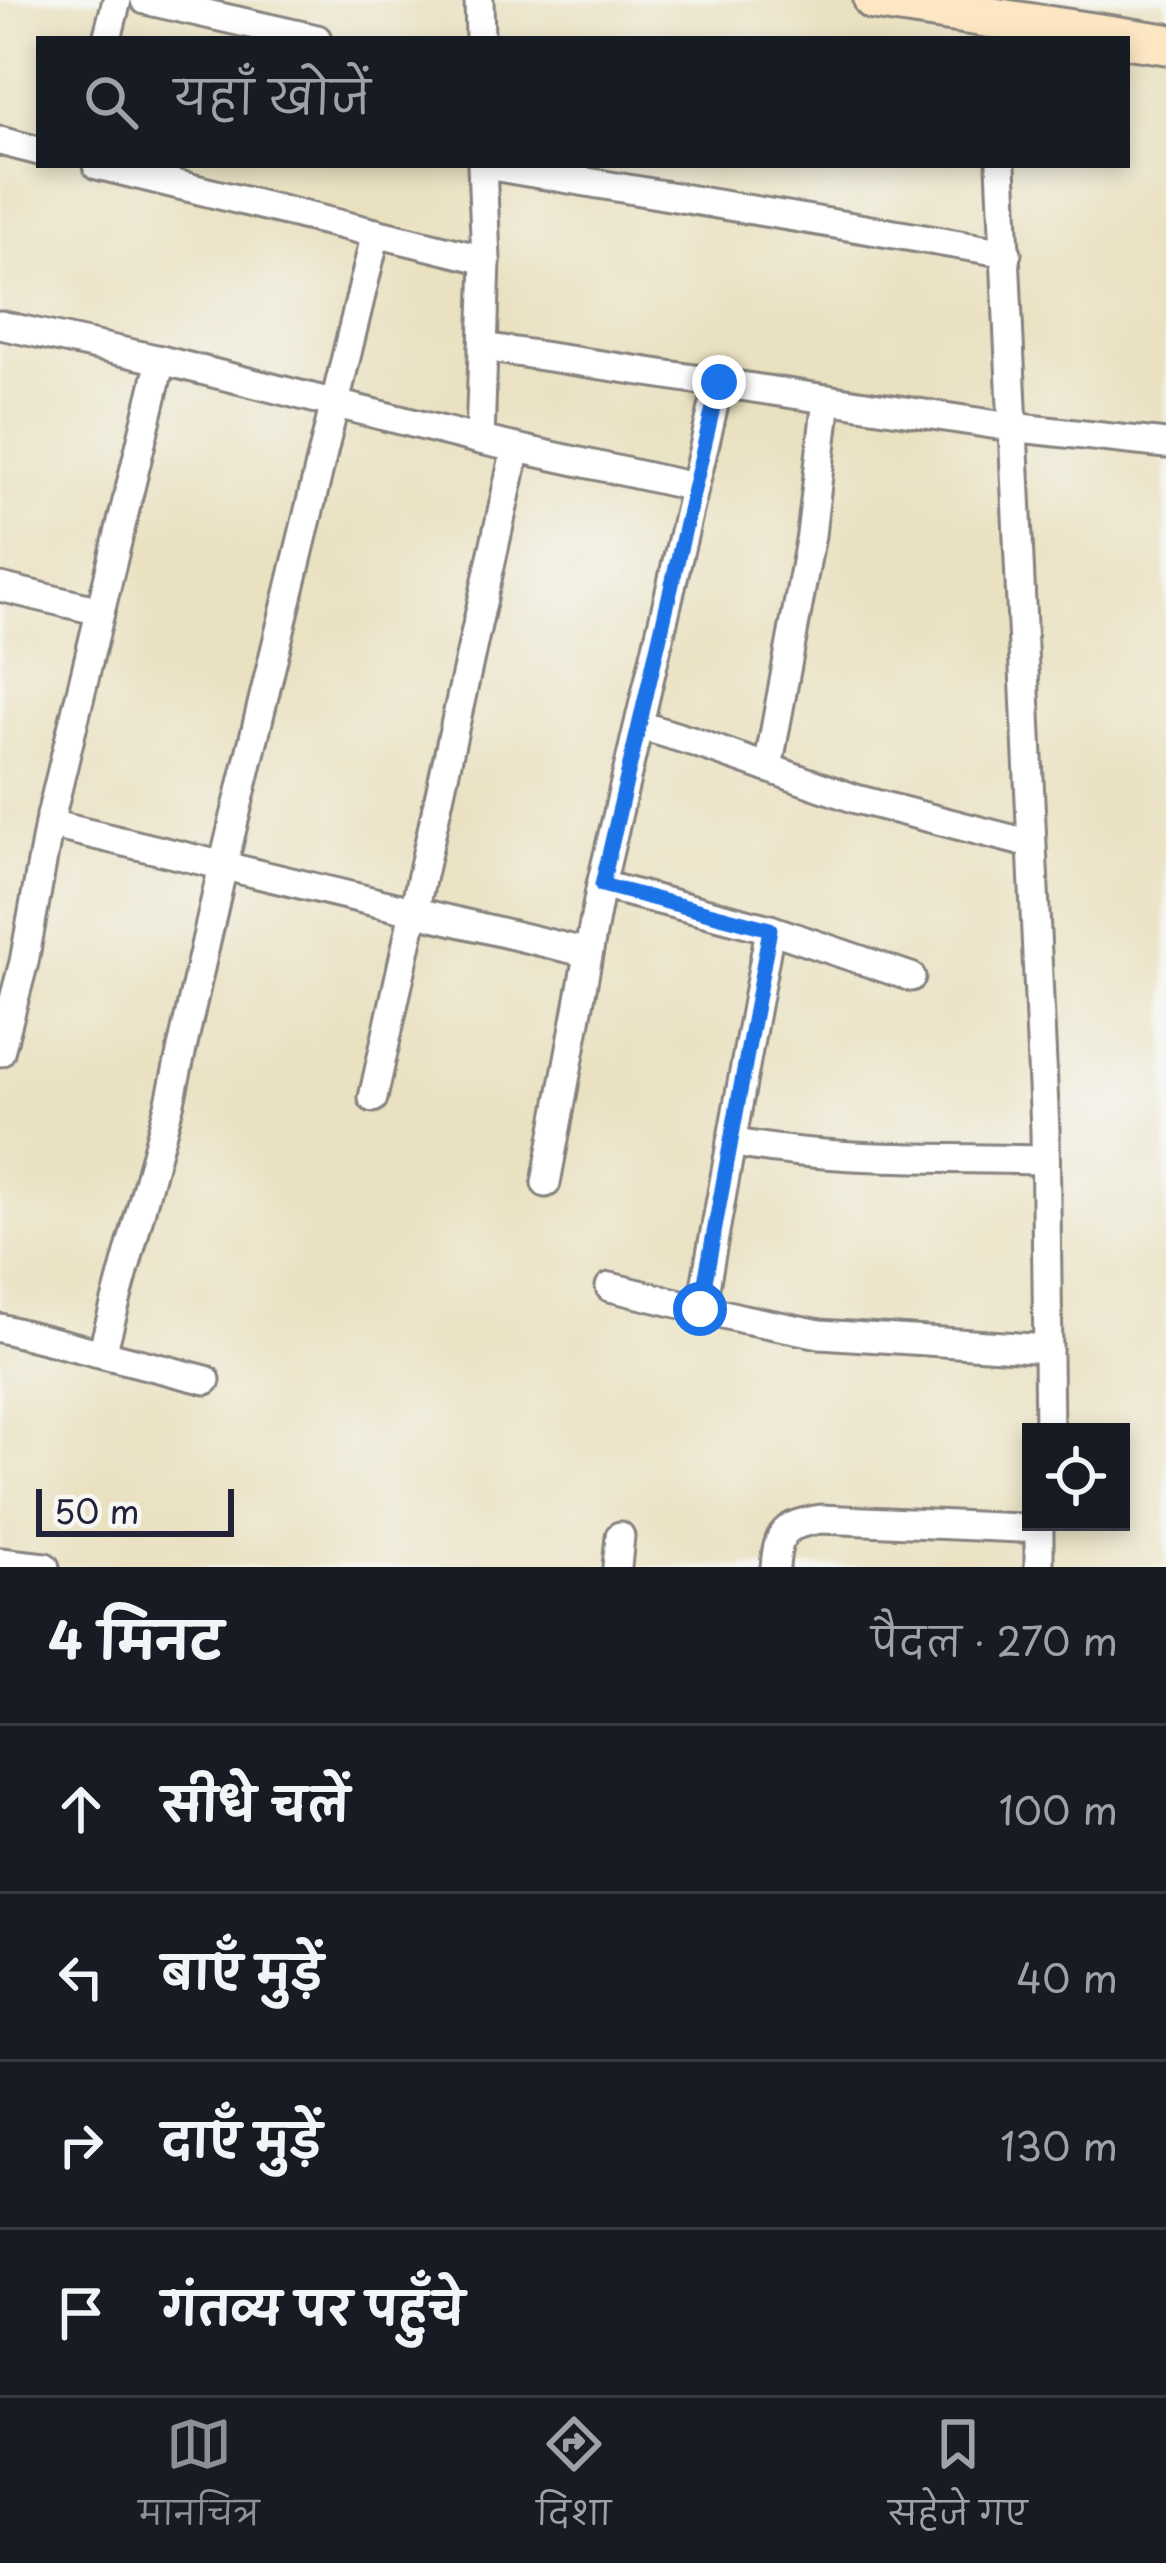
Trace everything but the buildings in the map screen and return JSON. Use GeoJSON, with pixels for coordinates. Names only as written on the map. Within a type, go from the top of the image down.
{"type":"FeatureCollection","features":[{"type":"Feature","properties":{"kind":"main road"},"geometry":{"type":"LineString","coordinates":[[874,0],[1110,36]]}},
{"type":"Feature","properties":{"kind":"main road"},"geometry":{"type":"LineString","coordinates":[[1130,39],[1166,44]]}},
{"type":"Feature","properties":{"kind":"street"},"geometry":{"type":"LineString","coordinates":[[108,36],[117,0]]}},
{"type":"Feature","properties":{"kind":"street"},"geometry":{"type":"LineString","coordinates":[[145,0],[303,36]]}},
{"type":"Feature","properties":{"kind":"street"},"geometry":{"type":"LineString","coordinates":[[479,0],[480,36]]}},
{"type":"Feature","properties":{"kind":"street"},"geometry":{"type":"LineString","coordinates":[[0,141],[36,150]]}},
{"type":"Feature","properties":{"kind":"street"},"geometry":{"type":"LineString","coordinates":[[109,168],[486,260]]}},
{"type":"Feature","properties":{"kind":"street"},"geometry":{"type":"LineString","coordinates":[[480,440],[484,168]]}},
{"type":"Feature","properties":{"kind":"street"},"geometry":{"type":"LineString","coordinates":[[502,168],[1007,253]]}},
{"type":"Feature","properties":{"kind":"street"},"geometry":{"type":"LineString","coordinates":[[1001,168],[1045,1160],[1048,1423]]}},
{"type":"Feature","properties":{"kind":"street"},"geometry":{"type":"LineString","coordinates":[[102,1353],[170,1102],[376,233]]}},
{"type":"Feature","properties":{"kind":"street"},"geometry":{"type":"LineString","coordinates":[[0,325],[694,487]]}},
{"type":"Feature","properties":{"kind":"street"},"geometry":{"type":"LineString","coordinates":[[483,347],[1011,427],[1166,444]]}},
{"type":"Feature","properties":{"kind":"street"},"geometry":{"type":"LineString","coordinates":[[0,1052],[24,962],[49,824],[161,360]]}},
{"type":"Feature","properties":{"kind":"street"},"geometry":{"type":"LineString","coordinates":[[546,1183],[602,885],[719,382]]}},
{"type":"Feature","properties":{"kind":"street"},"geometry":{"type":"LineString","coordinates":[[768,767],[812,535],[827,399]]}},
{"type":"Feature","properties":{"kind":"street"},"geometry":{"type":"LineString","coordinates":[[373,1098],[516,448]]}},
{"type":"Feature","properties":{"kind":"street"},"geometry":{"type":"LineString","coordinates":[[0,587],[100,610]]}},
{"type":"Feature","properties":{"kind":"street"},"geometry":{"type":"LineString","coordinates":[[639,725],[856,799],[1031,844]]}},
{"type":"Feature","properties":{"kind":"street"},"geometry":{"type":"LineString","coordinates":[[49,824],[589,953]]}},
{"type":"Feature","properties":{"kind":"street"},"geometry":{"type":"LineString","coordinates":[[602,885],[770,929],[911,976]]}},
{"type":"Feature","properties":{"kind":"street"},"geometry":{"type":"LineString","coordinates":[[700,1309],[770,929]]}},
{"type":"Feature","properties":{"kind":"street"},"geometry":{"type":"LineString","coordinates":[[731,1142],[825,1153],[1045,1160]]}},
{"type":"Feature","properties":{"kind":"street"},"geometry":{"type":"LineString","coordinates":[[610,1287],[820,1334],[1048,1349]]}},
{"type":"Feature","properties":{"kind":"street"},"geometry":{"type":"LineString","coordinates":[[0,1328],[206,1380]]}},
{"type":"Feature","properties":{"kind":"street"},"geometry":{"type":"LineString","coordinates":[[776,1567],[777,1545],[784,1530],[799,1522],[1022,1527]]}},
{"type":"Feature","properties":{"kind":"street"},"geometry":{"type":"LineString","coordinates":[[1039,1531],[1039,1567]]}},
{"type":"Feature","properties":{"kind":"street"},"geometry":{"type":"LineString","coordinates":[[617,1567],[620,1536]]}},
{"type":"Feature","properties":{"kind":"street"},"geometry":{"type":"LineString","coordinates":[[0,1562],[45,1567]]}},
{"type":"Feature","properties":{"kind":"route"},"geometry":{"type":"LineString","coordinates":[[700,1309],[770,929],[602,885],[719,382]]}}]}
